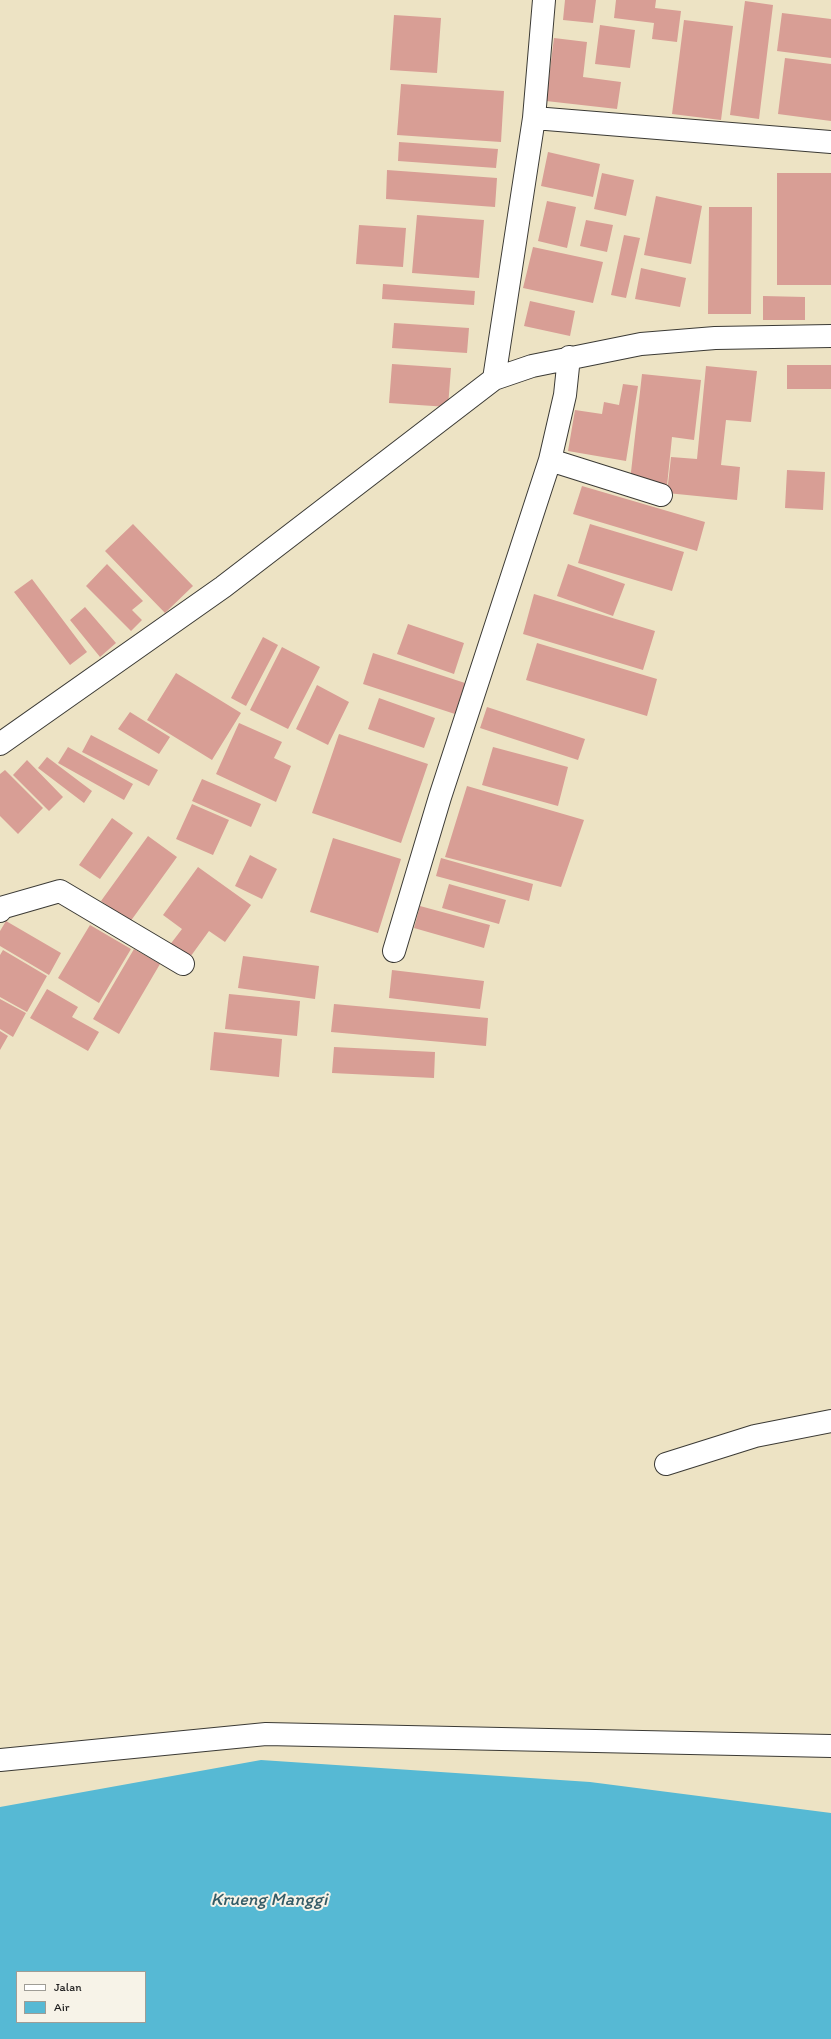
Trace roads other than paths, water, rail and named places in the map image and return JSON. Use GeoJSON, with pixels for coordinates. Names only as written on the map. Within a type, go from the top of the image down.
{"type":"FeatureCollection","features":[{"type":"Feature","properties":{"kind":"street"},"geometry":{"type":"LineString","coordinates":[[494,379],[534,118],[544,0]]}},
{"type":"Feature","properties":{"kind":"street"},"geometry":{"type":"LineString","coordinates":[[534,118],[831,142]]}},
{"type":"Feature","properties":{"kind":"street"},"geometry":{"type":"LineString","coordinates":[[0,744],[223,587],[494,379],[532,366],[649,343],[715,338],[831,336]]}},
{"type":"Feature","properties":{"kind":"street"},"geometry":{"type":"LineString","coordinates":[[394,951],[440,797],[550,460],[566,395],[569,358]]}},
{"type":"Feature","properties":{"kind":"street"},"geometry":{"type":"LineString","coordinates":[[550,460],[661,495]]}},
{"type":"Feature","properties":{"kind":"street"},"geometry":{"type":"LineString","coordinates":[[0,911],[2,908],[60,891],[183,964]]}},
{"type":"Feature","properties":{"kind":"street"},"geometry":{"type":"LineString","coordinates":[[666,1464],[755,1436],[831,1421]]}},
{"type":"Feature","properties":{"kind":"street"},"geometry":{"type":"LineString","coordinates":[[0,1760],[266,1734],[831,1746]]}},
{"type":"Feature","properties":{"kind":"water","name":"Krueng Manggi"},"geometry":{"type":"Polygon","coordinates":[[[261,1760],[590,1782],[831,1813],[831,2039],[0,2039],[0,1807],[261,1760]]]}}]}
